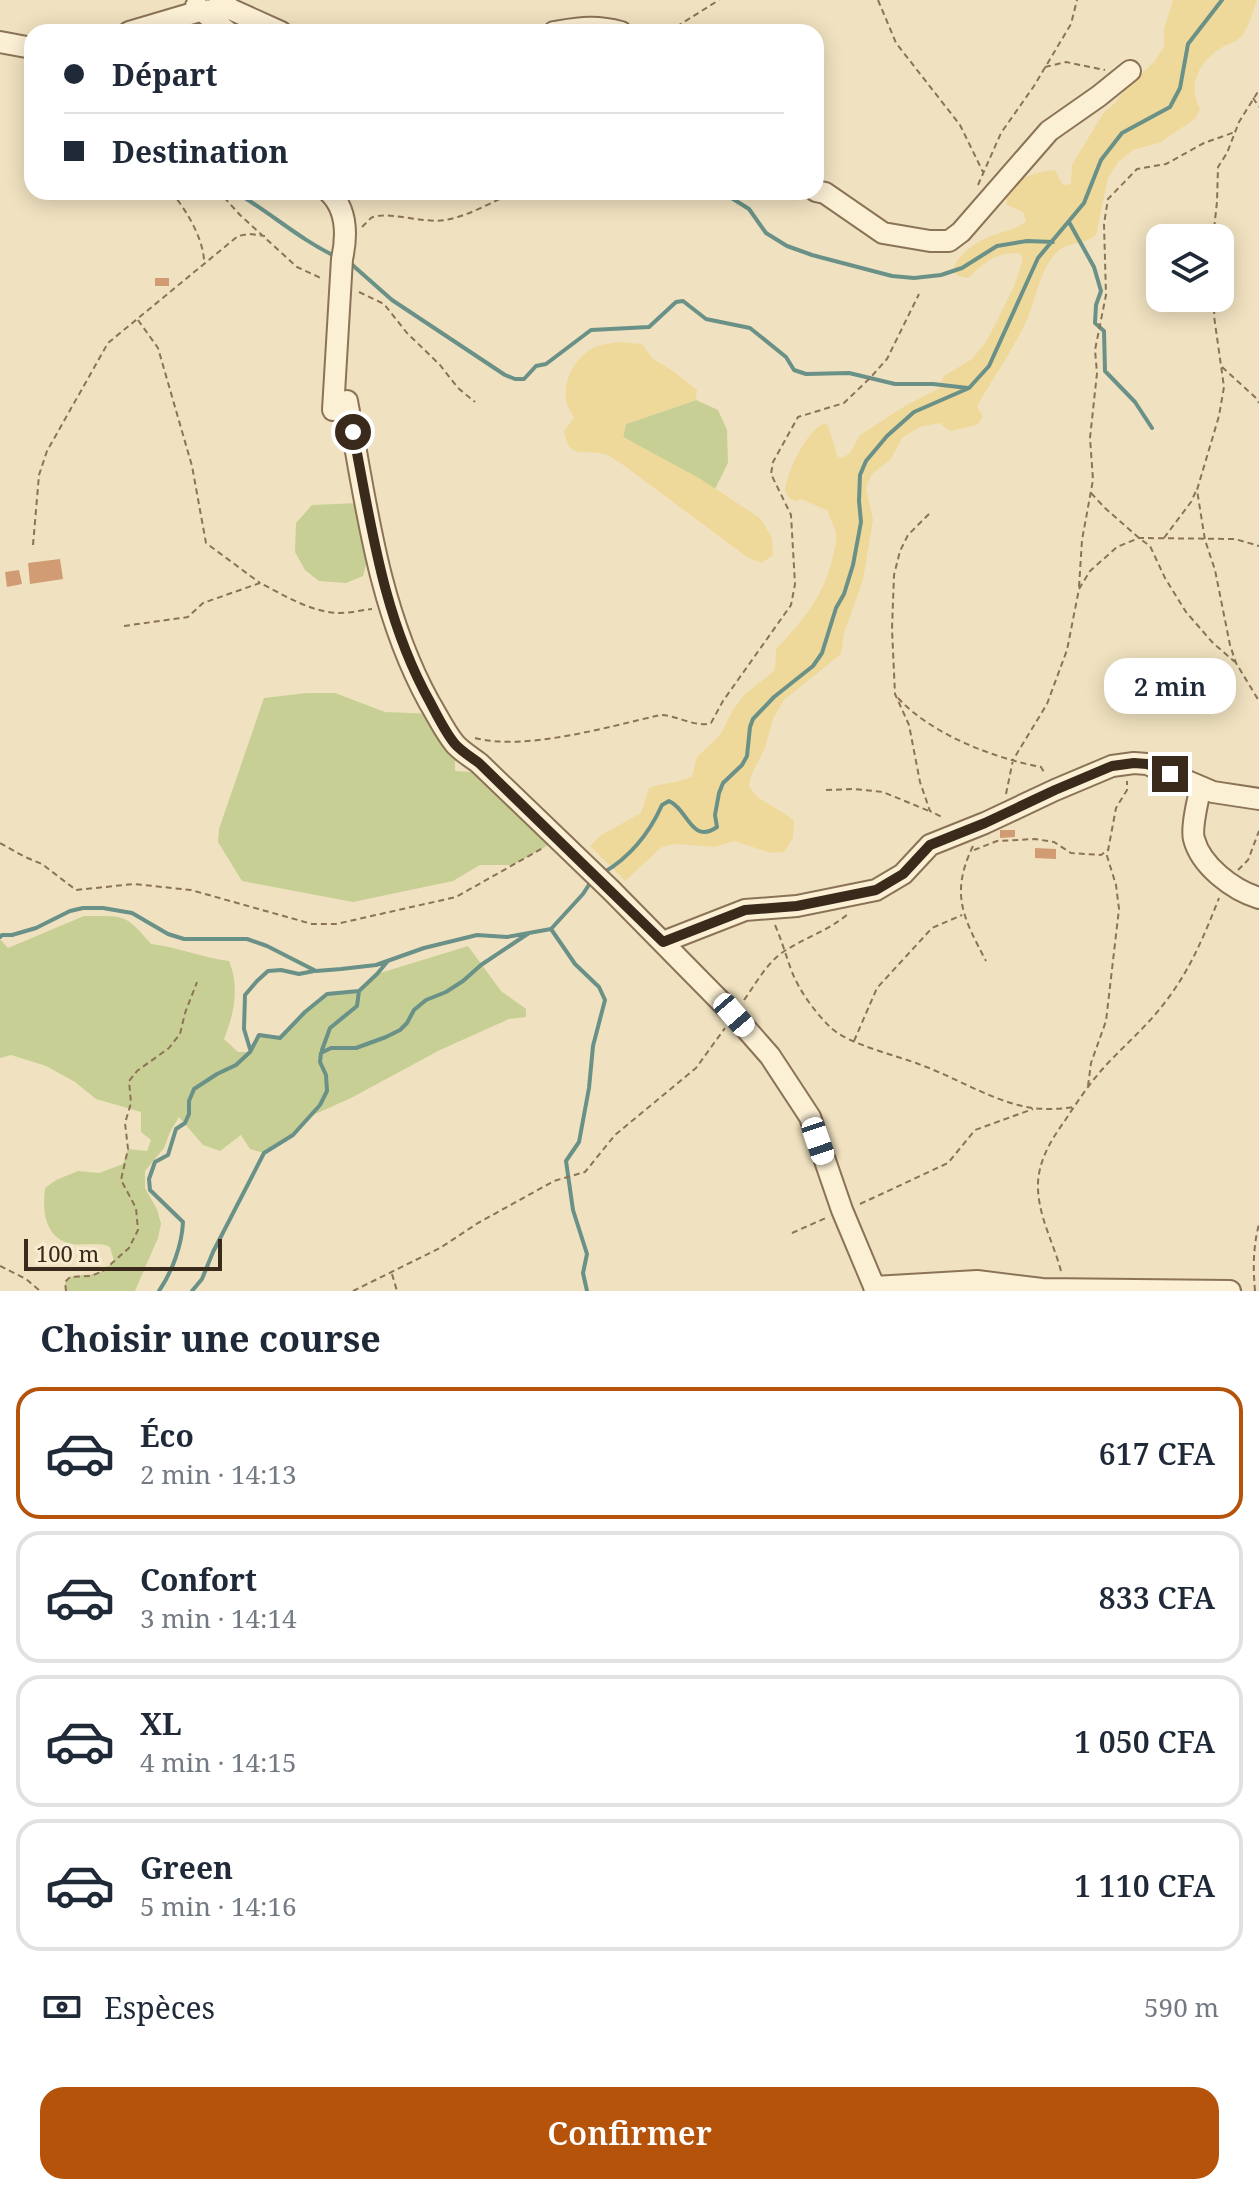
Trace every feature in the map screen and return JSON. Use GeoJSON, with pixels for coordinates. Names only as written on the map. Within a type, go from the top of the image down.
{"type":"FeatureCollection","features":[{"type":"Feature","properties":{"kind":"street"},"geometry":{"type":"LineString","coordinates":[[200,4],[220,24]]}},
{"type":"Feature","properties":{"kind":"street"},"geometry":{"type":"LineString","coordinates":[[149,24],[200,4],[231,9],[264,24]]}},
{"type":"Feature","properties":{"kind":"street"},"geometry":{"type":"LineString","coordinates":[[0,42],[24,46]]}},
{"type":"Feature","properties":{"kind":"street"},"geometry":{"type":"LineString","coordinates":[[824,193],[883,233],[949,241],[961,232],[1049,131],[1130,71]]}},
{"type":"Feature","properties":{"kind":"street"},"geometry":{"type":"LineString","coordinates":[[337,200],[343,215],[345,243],[342,259],[340,406],[390,607],[414,673],[455,745],[479,763],[611,890],[770,1056],[810,1117],[842,1210],[875,1289],[977,1281],[1042,1289],[1230,1291]]}},
{"type":"Feature","properties":{"kind":"street"},"geometry":{"type":"LineString","coordinates":[[663,942],[745,910],[797,906],[876,890],[903,874],[930,845],[1112,766],[1147,764],[1213,792],[1259,799]]}},
{"type":"Feature","properties":{"kind":"street"},"geometry":{"type":"LineString","coordinates":[[1201,788],[1192,836],[1204,858],[1227,881],[1259,898]]}},
{"type":"Feature","properties":{"kind":"path"},"geometry":{"type":"LineString","coordinates":[[681,24],[719,0]]}},
{"type":"Feature","properties":{"kind":"path"},"geometry":{"type":"LineString","coordinates":[[878,0],[896,43],[960,125],[984,174]]}},
{"type":"Feature","properties":{"kind":"path"},"geometry":{"type":"LineString","coordinates":[[977,187],[1001,133],[1071,24],[1077,0]]}},
{"type":"Feature","properties":{"kind":"path"},"geometry":{"type":"LineString","coordinates":[[1045,67],[1066,62],[1116,73],[1130,71]]}},
{"type":"Feature","properties":{"kind":"path"},"geometry":{"type":"LineString","coordinates":[[1214,224],[1218,167],[1259,90]]}},
{"type":"Feature","properties":{"kind":"path"},"geometry":{"type":"LineString","coordinates":[[1253,98],[1259,107]]}},
{"type":"Feature","properties":{"kind":"path"},"geometry":{"type":"LineString","coordinates":[[1005,800],[1013,760],[1047,704],[1067,650],[1079,589],[1082,540],[1093,480],[1090,438],[1097,373],[1095,350],[1106,295],[1104,224],[1108,199],[1137,169],[1166,164],[1204,143],[1235,132]]}},
{"type":"Feature","properties":{"kind":"path"},"geometry":{"type":"LineString","coordinates":[[178,200],[184,207],[204,254],[204,265]]}},
{"type":"Feature","properties":{"kind":"path"},"geometry":{"type":"LineString","coordinates":[[345,243],[371,218],[383,214],[420,221],[444,221],[497,200]]}},
{"type":"Feature","properties":{"kind":"path"},"geometry":{"type":"LineString","coordinates":[[33,545],[39,475],[47,451],[108,343],[238,236],[265,236]]}},
{"type":"Feature","properties":{"kind":"path"},"geometry":{"type":"LineString","coordinates":[[475,738],[506,743],[545,739],[660,715],[670,715],[702,726],[711,723],[723,701],[791,605],[795,584],[791,515],[771,474],[773,462],[798,417],[844,403],[887,359],[919,294]]}},
{"type":"Feature","properties":{"kind":"path"},"geometry":{"type":"LineString","coordinates":[[1164,538],[1197,490],[1219,416],[1224,387],[1214,312]]}},
{"type":"Feature","properties":{"kind":"path"},"geometry":{"type":"LineString","coordinates":[[137,320],[158,348],[192,466],[206,543],[260,583],[295,601],[339,613],[390,607]]}},
{"type":"Feature","properties":{"kind":"path"},"geometry":{"type":"LineString","coordinates":[[1222,366],[1259,403]]}},
{"type":"Feature","properties":{"kind":"path"},"geometry":{"type":"LineString","coordinates":[[1197,490],[1205,540],[1215,570],[1230,645],[1236,663],[1259,701]]}},
{"type":"Feature","properties":{"kind":"path"},"geometry":{"type":"LineString","coordinates":[[1090,492],[1150,546],[1186,612],[1213,643],[1236,663]]}},
{"type":"Feature","properties":{"kind":"path"},"geometry":{"type":"LineString","coordinates":[[929,514],[908,535],[900,551],[894,575],[892,629],[895,694],[909,725],[918,772],[930,811]]}},
{"type":"Feature","properties":{"kind":"path"},"geometry":{"type":"LineString","coordinates":[[1079,589],[1090,571],[1117,547],[1139,538],[1235,539],[1259,546]]}},
{"type":"Feature","properties":{"kind":"path"},"geometry":{"type":"LineString","coordinates":[[124,626],[188,617],[203,603],[260,583]]}},
{"type":"Feature","properties":{"kind":"path"},"geometry":{"type":"LineString","coordinates":[[895,694],[910,711],[945,735],[1041,767],[1055,790]]}},
{"type":"Feature","properties":{"kind":"path"},"geometry":{"type":"LineString","coordinates":[[1088,1088],[1091,1063],[1106,1021],[1119,909],[1107,856],[1116,808],[1127,790],[1126,764]]}},
{"type":"Feature","properties":{"kind":"path"},"geometry":{"type":"LineString","coordinates":[[826,790],[883,792],[944,818]]}},
{"type":"Feature","properties":{"kind":"path"},"geometry":{"type":"LineString","coordinates":[[985,823],[964,865],[960,886],[963,914],[986,961]]}},
{"type":"Feature","properties":{"kind":"path"},"geometry":{"type":"LineString","coordinates":[[1066,1289],[1038,1199],[1043,1159],[1074,1106],[1106,1065],[1169,998],[1198,951],[1227,881],[1248,860],[1259,831]]}},
{"type":"Feature","properties":{"kind":"path"},"geometry":{"type":"LineString","coordinates":[[971,851],[997,841],[1035,839],[1054,842],[1071,853],[1101,855],[1110,848]]}},
{"type":"Feature","properties":{"kind":"path"},"geometry":{"type":"LineString","coordinates":[[0,843],[42,864],[76,890],[134,884],[191,890],[312,924],[336,924],[456,897],[558,840]]}},
{"type":"Feature","properties":{"kind":"path"},"geometry":{"type":"LineString","coordinates":[[766,909],[793,974],[811,1006],[832,1030],[925,1066],[986,1095],[1051,1111],[1074,1106]]}},
{"type":"Feature","properties":{"kind":"path"},"geometry":{"type":"LineString","coordinates":[[353,1291],[440,1248],[554,1181],[585,1172],[615,1135],[696,1068],[767,966],[785,951],[820,934],[852,910]]}},
{"type":"Feature","properties":{"kind":"path"},"geometry":{"type":"LineString","coordinates":[[854,1041],[877,988],[932,928],[963,914]]}},
{"type":"Feature","properties":{"kind":"path"},"geometry":{"type":"LineString","coordinates":[[66,1291],[65,1282],[70,1277],[91,1276],[103,1271],[129,1248],[138,1230],[136,1208],[121,1180],[128,1149],[125,1123],[131,1103],[129,1081],[137,1071],[169,1048],[180,1034],[197,982]]}},
{"type":"Feature","properties":{"kind":"path"},"geometry":{"type":"LineString","coordinates":[[792,1233],[939,1169],[948,1163],[975,1130],[1034,1108]]}},
{"type":"Feature","properties":{"kind":"path"},"geometry":{"type":"LineString","coordinates":[[1257,1291],[1253,1263],[1259,1224]]}},
{"type":"Feature","properties":{"kind":"path"},"geometry":{"type":"LineString","coordinates":[[0,1266],[26,1279],[40,1291]]}},
{"type":"Feature","properties":{"kind":"path"},"geometry":{"type":"LineString","coordinates":[[392,1272],[397,1291]]}},
{"type":"Feature","properties":{"kind":"green space"},"geometry":{"type":"Polygon","coordinates":[[[696,400],[718,410],[727,430],[728,463],[715,489],[623,437],[626,424],[696,400]]]}},
{"type":"Feature","properties":{"kind":"green space"},"geometry":{"type":"Polygon","coordinates":[[[359,503],[371,545],[363,576],[346,583],[319,581],[305,570],[295,552],[296,523],[312,505],[359,503]]]}},
{"type":"Feature","properties":{"kind":"green space"},"geometry":{"type":"Polygon","coordinates":[[[335,693],[385,712],[436,714],[455,745],[455,771],[489,773],[552,843],[513,865],[480,865],[453,881],[353,902],[242,881],[218,842],[219,829],[264,698],[335,693]]]}},
{"type":"Feature","properties":{"kind":"green space"},"geometry":{"type":"Polygon","coordinates":[[[84,916],[123,918],[151,944],[229,961],[234,981],[234,1000],[224,1039],[238,1052],[250,1052],[259,1035],[280,1038],[327,994],[358,991],[377,974],[468,946],[501,991],[526,1009],[526,1017],[509,1019],[440,1050],[313,1115],[293,1135],[264,1153],[250,1149],[241,1135],[220,1151],[203,1145],[179,1117],[164,1148],[145,1171],[145,1188],[157,1209],[161,1224],[135,1291],[66,1291],[65,1282],[70,1277],[97,1273],[114,1261],[110,1247],[72,1244],[56,1236],[45,1215],[45,1188],[78,1171],[99,1173],[123,1164],[128,1149],[147,1151],[151,1140],[141,1132],[141,1112],[96,1099],[75,1082],[46,1066],[11,1055],[0,1058],[0,939],[8,948],[84,916]]]}},
{"type":"Feature","properties":{"kind":"sand"},"geometry":{"type":"Polygon","coordinates":[[[1173,0],[1257,0],[1242,36],[1213,54],[1197,75],[1195,92],[1200,109],[1195,119],[1159,143],[1133,150],[1118,162],[1108,178],[1096,235],[1061,249],[1051,259],[1021,331],[977,406],[983,417],[977,425],[950,431],[940,423],[920,427],[902,438],[891,459],[872,474],[866,487],[873,520],[863,580],[844,633],[841,654],[784,700],[773,719],[765,748],[751,776],[749,786],[753,792],[794,821],[793,838],[784,852],[771,853],[734,841],[715,847],[674,844],[662,847],[625,881],[590,846],[601,835],[641,813],[649,788],[692,776],[697,757],[720,735],[745,694],[775,670],[776,649],[803,619],[828,573],[836,541],[828,511],[801,499],[790,499],[785,491],[794,462],[805,442],[826,423],[838,457],[842,458],[850,453],[860,435],[938,389],[944,376],[972,359],[995,325],[1015,284],[1023,258],[1019,253],[996,257],[968,278],[958,276],[953,270],[955,264],[964,252],[977,243],[1026,221],[1023,212],[1007,205],[1010,190],[1022,179],[1055,170],[1063,185],[1071,184],[1072,165],[1104,112],[1154,62],[1164,47],[1164,29],[1173,0]]]}},
{"type":"Feature","properties":{"kind":"sand"},"geometry":{"type":"Polygon","coordinates":[[[617,342],[642,344],[653,359],[697,390],[696,400],[626,424],[623,437],[699,478],[760,518],[772,538],[773,555],[762,563],[747,557],[611,457],[578,452],[569,447],[564,431],[574,418],[566,400],[569,376],[590,349],[617,342]]]}},
{"type":"Feature","properties":{"kind":"building"},"geometry":{"type":"Polygon","coordinates":[[[155,278],[169,278],[169,286],[155,286],[155,278]]]}},
{"type":"Feature","properties":{"kind":"building"},"geometry":{"type":"Polygon","coordinates":[[[60,559],[63,579],[30,584],[28,563],[60,559]]]}},
{"type":"Feature","properties":{"kind":"building"},"geometry":{"type":"Polygon","coordinates":[[[19,570],[22,584],[7,587],[5,572],[19,570]]]}},
{"type":"Feature","properties":{"kind":"building"},"geometry":{"type":"Polygon","coordinates":[[[1000,830],[1015,830],[1015,837],[1000,838],[1000,830]]]}},
{"type":"Feature","properties":{"kind":"building"},"geometry":{"type":"Polygon","coordinates":[[[1035,848],[1056,849],[1056,859],[1035,858],[1035,848]]]}},
{"type":"Feature","properties":{"kind":"waterway"},"geometry":{"type":"LineString","coordinates":[[603,873],[638,844],[662,805],[669,801],[695,829],[701,832],[717,827],[715,815],[719,793],[723,783],[747,756],[753,719],[774,697],[813,666],[822,653],[853,565],[861,522],[860,475],[866,461],[887,436],[914,412],[969,388],[989,366],[1038,258],[1084,203],[1101,160],[1122,133],[1170,107],[1180,88],[1188,44],[1222,0]]}},
{"type":"Feature","properties":{"kind":"waterway"},"geometry":{"type":"LineString","coordinates":[[248,200],[337,257]]}},
{"type":"Feature","properties":{"kind":"waterway"},"geometry":{"type":"LineString","coordinates":[[735,200],[749,209],[766,233],[787,246],[892,276],[914,278],[941,275],[962,268],[997,246],[1027,241],[1053,242]]}},
{"type":"Feature","properties":{"kind":"waterway"},"geometry":{"type":"LineString","coordinates":[[1069,222],[1094,267],[1101,291],[1095,323],[1104,331],[1105,371],[1135,402],[1152,428]]}},
{"type":"Feature","properties":{"kind":"waterway"},"geometry":{"type":"LineString","coordinates":[[349,262],[392,300],[515,379],[524,379],[536,366],[546,364],[591,330],[649,327],[676,302],[683,301],[706,319],[750,328],[786,357],[794,370],[806,374],[849,373],[895,384],[968,388]]}},
{"type":"Feature","properties":{"kind":"waterway"},"geometry":{"type":"LineString","coordinates":[[0,937],[36,928],[70,911],[103,908],[132,913],[168,934],[184,939],[247,939],[316,971],[341,969],[376,965],[424,948],[477,935],[507,937],[551,929],[592,880]]}},
{"type":"Feature","properties":{"kind":"waterway"},"geometry":{"type":"LineString","coordinates":[[551,929],[575,964],[599,987],[605,1000],[593,1046],[579,1142],[566,1161],[573,1210],[587,1254],[583,1273],[587,1291]]}},
{"type":"Feature","properties":{"kind":"waterway"},"geometry":{"type":"LineString","coordinates":[[192,1291],[202,1279],[264,1153],[293,1135],[320,1105],[327,1091],[321,1053],[331,1048],[356,1048],[400,1030],[414,1010],[426,1000],[463,981],[529,933]]}},
{"type":"Feature","properties":{"kind":"waterway"},"geometry":{"type":"LineString","coordinates":[[159,1291],[176,1258],[183,1222],[150,1190],[149,1179],[155,1162],[168,1155],[176,1129],[185,1123],[194,1089],[236,1065],[250,1052],[259,1035],[280,1038],[327,994],[359,991],[387,962]]}},
{"type":"Feature","properties":{"kind":"waterway"},"geometry":{"type":"LineString","coordinates":[[250,1049],[244,1029],[245,995],[268,971],[299,974],[314,971]]}},
{"type":"Feature","properties":{"kind":"waterway"},"geometry":{"type":"LineString","coordinates":[[322,1050],[330,1028],[357,1006],[359,991]]}},
{"type":"Feature","properties":{"kind":"route"},"geometry":{"type":"LineString","coordinates":[[353,432],[383,585],[414,673],[436,714],[455,745],[479,763],[663,942],[745,910],[797,906],[876,890],[903,874],[930,845],[1112,766],[1147,764],[1170,774]]}}]}
